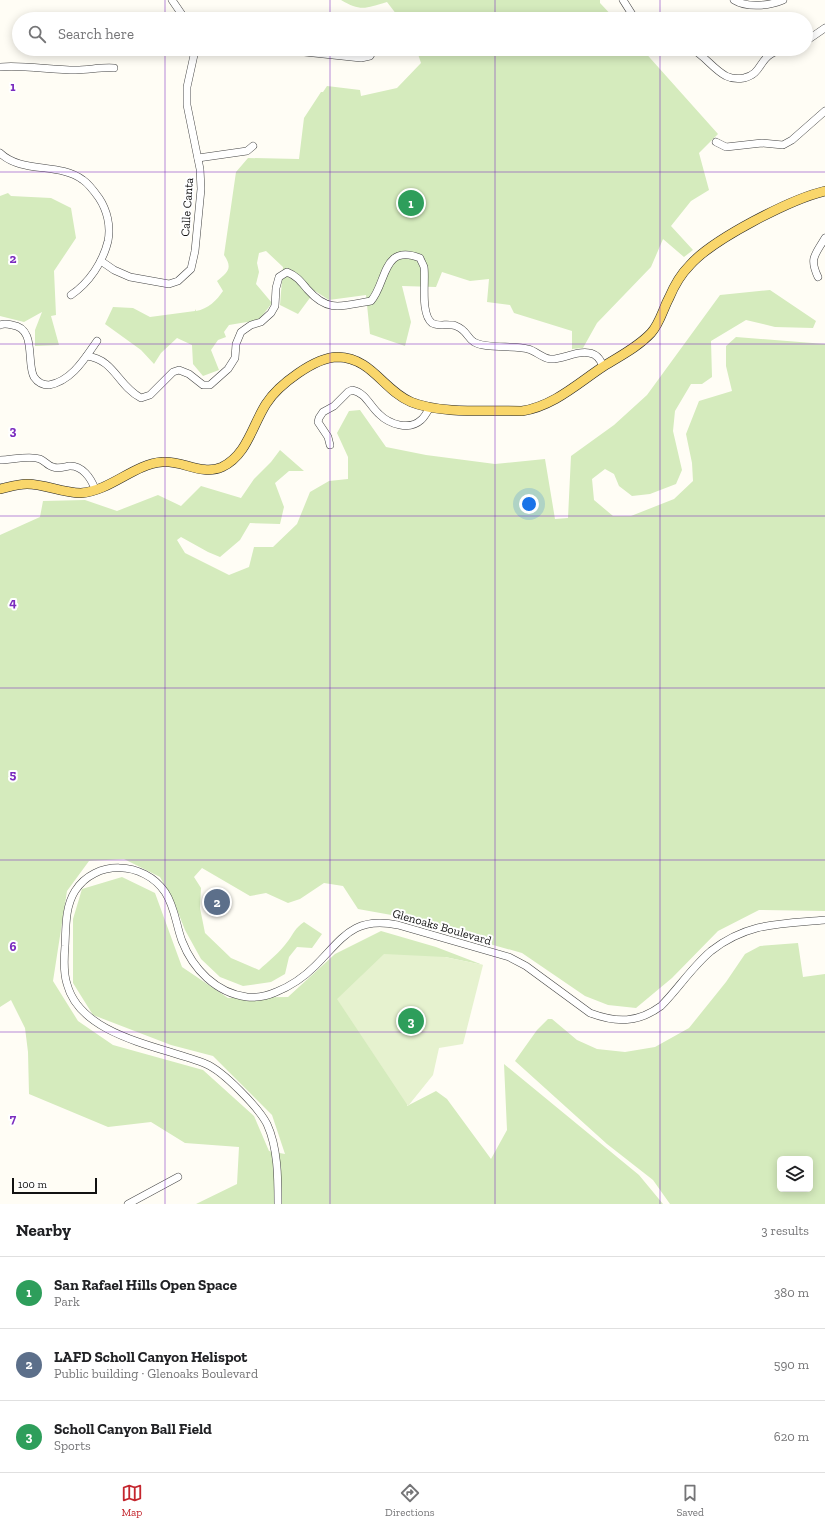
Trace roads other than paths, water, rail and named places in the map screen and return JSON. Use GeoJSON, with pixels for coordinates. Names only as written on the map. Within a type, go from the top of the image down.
{"type":"FeatureCollection","features":[{"type":"Feature","properties":{"kind":"main road"},"geometry":{"type":"LineString","coordinates":[[0,489],[27,484],[80,493],[110,484],[153,464],[162,462],[172,462],[200,469],[221,467],[243,450],[266,404],[274,394],[309,366],[321,360],[337,357],[351,359],[364,364],[403,398],[430,408],[522,411],[535,409],[554,400],[634,347],[651,332],[660,318],[669,297],[680,278],[691,264],[715,244],[804,197],[825,191]]}},
{"type":"Feature","properties":{"kind":"street"},"geometry":{"type":"LineString","coordinates":[[172,0],[180,12]]}},
{"type":"Feature","properties":{"kind":"street"},"geometry":{"type":"LineString","coordinates":[[623,0],[631,12]]}},
{"type":"Feature","properties":{"kind":"street"},"geometry":{"type":"LineString","coordinates":[[734,0],[739,3],[750,5],[776,3],[783,0]]}},
{"type":"Feature","properties":{"kind":"street"},"geometry":{"type":"LineString","coordinates":[[813,36],[825,28]]}},
{"type":"Feature","properties":{"kind":"street","name":"Calle Canta"},"geometry":{"type":"LineString","coordinates":[[101,261],[114,270],[130,277],[169,284],[178,281],[187,274],[191,268],[195,251],[200,189],[198,158],[187,105],[188,87],[194,56]]}},
{"type":"Feature","properties":{"kind":"street"},"geometry":{"type":"LineString","coordinates":[[343,56],[362,58],[370,56]]}},
{"type":"Feature","properties":{"kind":"street"},"geometry":{"type":"LineString","coordinates":[[703,56],[718,71],[730,78],[740,79],[751,76],[756,72],[768,56]]}},
{"type":"Feature","properties":{"kind":"street"},"geometry":{"type":"LineString","coordinates":[[0,67],[18,66],[76,70],[100,67],[114,68]]}},
{"type":"Feature","properties":{"kind":"street"},"geometry":{"type":"LineString","coordinates":[[716,142],[726,147],[762,144],[783,145],[792,140],[825,112]]}},
{"type":"Feature","properties":{"kind":"street"},"geometry":{"type":"LineString","coordinates":[[198,158],[247,151],[253,146]]}},
{"type":"Feature","properties":{"kind":"street"},"geometry":{"type":"LineString","coordinates":[[0,153],[15,163],[69,173],[82,179],[91,187],[103,204],[107,215],[110,232],[106,248],[101,261],[82,288],[71,295]]}},
{"type":"Feature","properties":{"kind":"street"},"geometry":{"type":"LineString","coordinates":[[818,277],[813,266],[813,258],[825,238]]}},
{"type":"Feature","properties":{"kind":"street"},"geometry":{"type":"LineString","coordinates":[[86,356],[101,360],[107,364],[132,393],[141,398],[150,395],[173,372],[180,370],[189,374],[203,385],[210,385],[228,369],[235,358],[236,344],[241,332],[251,325],[261,322],[271,313],[275,306],[276,288],[279,277],[287,272],[295,275],[322,304],[337,307],[371,301],[377,295],[385,270],[392,260],[401,256],[411,255],[420,258],[424,266],[424,296],[428,317],[432,323],[456,326],[466,331],[474,342],[486,345],[529,349],[540,356],[550,359],[588,352],[594,354],[601,361],[603,367]]}},
{"type":"Feature","properties":{"kind":"street"},"geometry":{"type":"LineString","coordinates":[[0,325],[16,325],[24,331],[29,342],[33,376],[45,385],[57,383],[71,375],[97,340]]}},
{"type":"Feature","properties":{"kind":"street"},"geometry":{"type":"LineString","coordinates":[[330,445],[328,437],[318,422],[319,418],[323,412],[334,406],[352,390],[363,395],[379,414],[399,425],[407,426],[421,420],[430,408]]}},
{"type":"Feature","properties":{"kind":"street"},"geometry":{"type":"LineString","coordinates":[[0,460],[31,458],[40,459],[54,468],[70,466],[82,470],[92,482],[94,489]]}},
{"type":"Feature","properties":{"kind":"street","name":"Glenoaks Boulevard"},"geometry":{"type":"LineString","coordinates":[[278,1204],[277,1162],[271,1136],[266,1123],[244,1096],[217,1071],[207,1065],[154,1048],[121,1035],[93,1021],[84,1014],[71,995],[67,984],[64,958],[68,904],[79,885],[95,872],[115,867],[125,868],[135,870],[152,879],[166,893],[183,942],[192,959],[204,974],[212,983],[224,990],[250,997],[262,996],[285,989],[306,975],[342,937],[362,926],[385,922],[509,957],[526,966],[590,1013],[601,1018],[629,1020],[642,1018],[651,1014],[661,1006],[711,952],[737,934],[750,929],[766,926],[825,920]]}},
{"type":"Feature","properties":{"kind":"street"},"geometry":{"type":"LineString","coordinates":[[128,1204],[178,1177]]}},
{"type":"Feature","properties":{"kind":"place","name":"San Rafael Hills Open Space"},"geometry":{"type":"Point","coordinates":[411,203]}},
{"type":"Feature","properties":{"kind":"place","name":"LAFD Scholl Canyon Helispot"},"geometry":{"type":"Point","coordinates":[217,902]}},
{"type":"Feature","properties":{"kind":"place","name":"Scholl Canyon Ball Field"},"geometry":{"type":"Point","coordinates":[411,1021]}}]}
